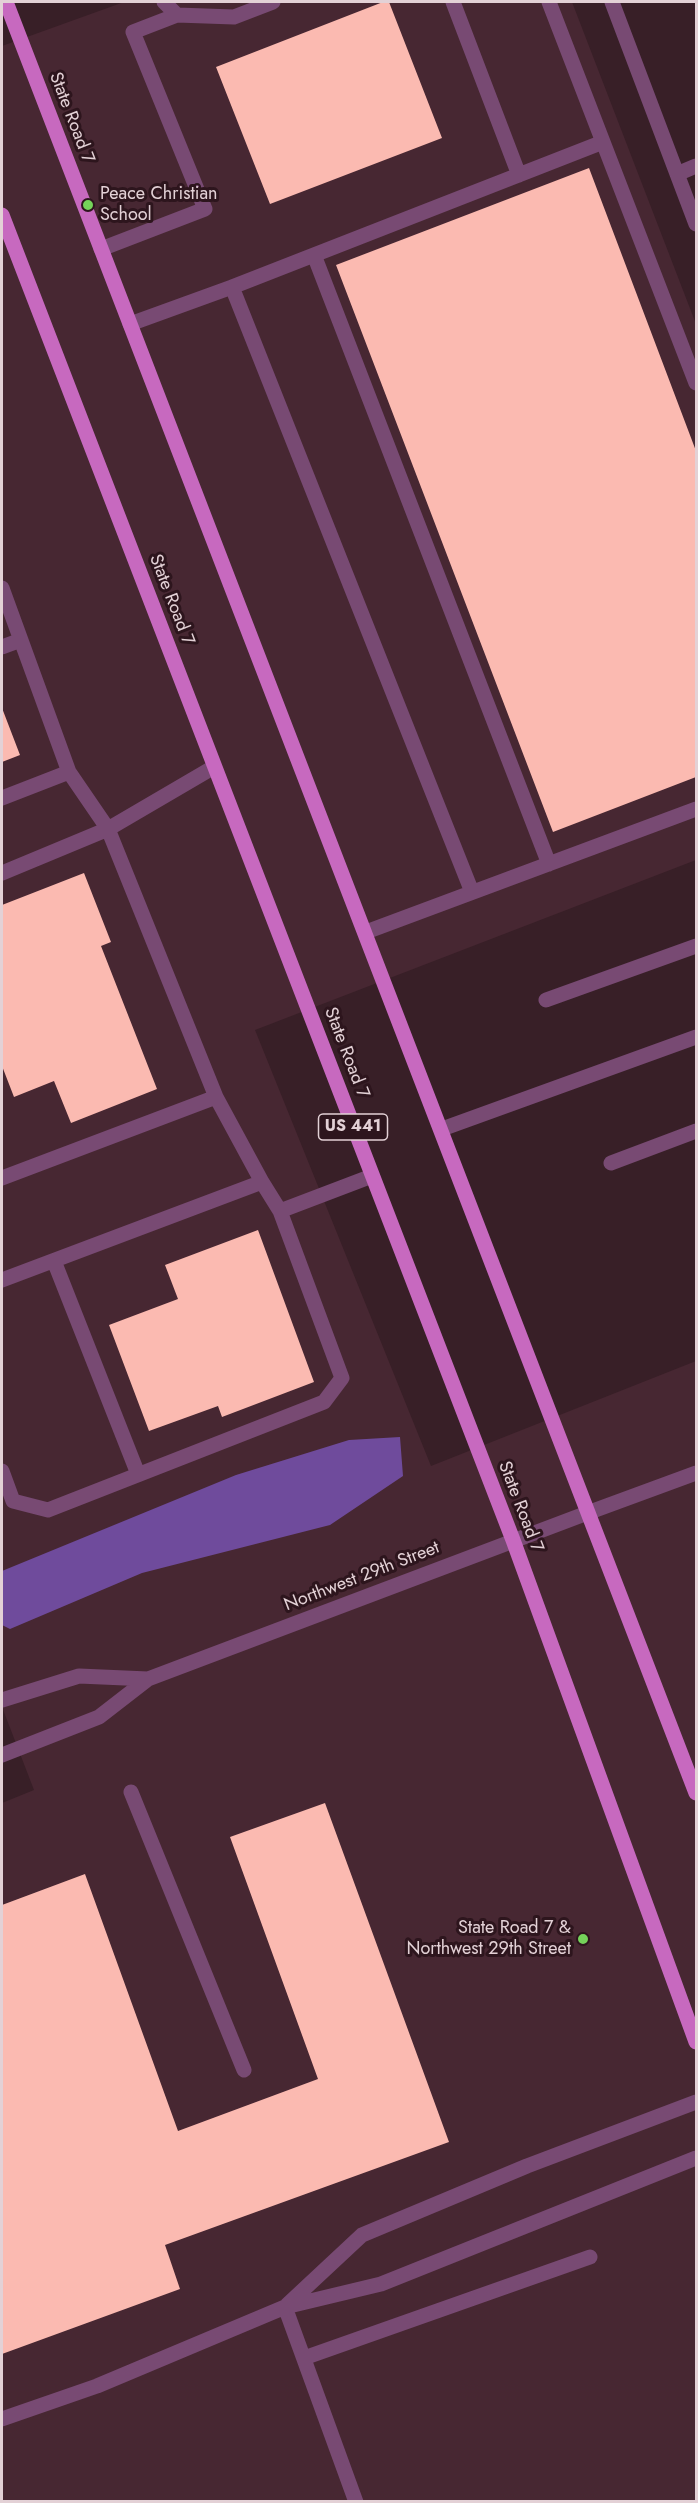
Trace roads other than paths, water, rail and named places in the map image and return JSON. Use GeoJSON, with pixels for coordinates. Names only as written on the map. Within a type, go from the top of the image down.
{"type":"FeatureCollection","features":[{"type":"Feature","properties":{"kind":"main road","name":"State Road 7"},"geometry":{"type":"LineString","coordinates":[[6,2],[590,1512],[696,1793]]}},
{"type":"Feature","properties":{"kind":"main road","name":"State Road 7"},"geometry":{"type":"LineString","coordinates":[[2,215],[513,1540],[696,2042]]}},
{"type":"Feature","properties":{"kind":"street"},"geometry":{"type":"LineString","coordinates":[[164,2],[177,15]]}},
{"type":"Feature","properties":{"kind":"street"},"geometry":{"type":"LineString","coordinates":[[101,249],[205,209],[133,32],[177,15],[234,17],[273,2]]}},
{"type":"Feature","properties":{"kind":"street"},"geometry":{"type":"LineString","coordinates":[[453,2],[519,175]]}},
{"type":"Feature","properties":{"kind":"street"},"geometry":{"type":"LineString","coordinates":[[549,2],[696,383]]}},
{"type":"Feature","properties":{"kind":"street"},"geometry":{"type":"LineString","coordinates":[[612,2],[696,224]]}},
{"type":"Feature","properties":{"kind":"street"},"geometry":{"type":"LineString","coordinates":[[130,324],[232,287],[603,142]]}},
{"type":"Feature","properties":{"kind":"street"},"geometry":{"type":"LineString","coordinates":[[678,174],[696,166]]}},
{"type":"Feature","properties":{"kind":"street"},"geometry":{"type":"LineString","coordinates":[[314,255],[549,864]]}},
{"type":"Feature","properties":{"kind":"street"},"geometry":{"type":"LineString","coordinates":[[232,287],[472,892]]}},
{"type":"Feature","properties":{"kind":"street"},"geometry":{"type":"LineString","coordinates":[[2,588],[69,772],[108,829],[216,1097],[280,1211],[342,1378],[324,1402],[48,1510],[13,1501],[2,1471]]}},
{"type":"Feature","properties":{"kind":"street"},"geometry":{"type":"LineString","coordinates":[[2,647],[21,640]]}},
{"type":"Feature","properties":{"kind":"street"},"geometry":{"type":"LineString","coordinates":[[2,873],[108,829],[214,767]]}},
{"type":"Feature","properties":{"kind":"street"},"geometry":{"type":"LineString","coordinates":[[2,798],[69,772]]}},
{"type":"Feature","properties":{"kind":"street"},"geometry":{"type":"LineString","coordinates":[[366,932],[696,809]]}},
{"type":"Feature","properties":{"kind":"street"},"geometry":{"type":"LineString","coordinates":[[546,1000],[696,946]]}},
{"type":"Feature","properties":{"kind":"street"},"geometry":{"type":"LineString","coordinates":[[442,1129],[696,1037]]}},
{"type":"Feature","properties":{"kind":"street"},"geometry":{"type":"LineString","coordinates":[[2,1178],[216,1097]]}},
{"type":"Feature","properties":{"kind":"street"},"geometry":{"type":"LineString","coordinates":[[611,1163],[696,1131]]}},
{"type":"Feature","properties":{"kind":"street"},"geometry":{"type":"LineString","coordinates":[[280,1211],[372,1176]]}},
{"type":"Feature","properties":{"kind":"street"},"geometry":{"type":"LineString","coordinates":[[2,1280],[262,1182]]}},
{"type":"Feature","properties":{"kind":"street"},"geometry":{"type":"LineString","coordinates":[[54,1261],[138,1474]]}},
{"type":"Feature","properties":{"kind":"street","name":"Northwest 29th Street"},"geometry":{"type":"LineString","coordinates":[[2,1755],[99,1717],[148,1679],[696,1473]]}},
{"type":"Feature","properties":{"kind":"street","name":"Northwest 29th Street"},"geometry":{"type":"LineString","coordinates":[[2,1700],[79,1676],[148,1679]]}},
{"type":"Feature","properties":{"kind":"street"},"geometry":{"type":"LineString","coordinates":[[131,1792],[243,2070]]}},
{"type":"Feature","properties":{"kind":"street"},"geometry":{"type":"LineString","coordinates":[[285,2307],[362,2235],[527,2166],[696,2102]]}},
{"type":"Feature","properties":{"kind":"street"},"geometry":{"type":"LineString","coordinates":[[2,2419],[97,2386],[285,2307],[381,2284],[696,2158]]}},
{"type":"Feature","properties":{"kind":"street"},"geometry":{"type":"LineString","coordinates":[[304,2358],[590,2257]]}},
{"type":"Feature","properties":{"kind":"street"},"geometry":{"type":"LineString","coordinates":[[285,2307],[356,2502]]}},
{"type":"Feature","properties":{"kind":"place","name":"Peace Christian School"},"geometry":{"type":"Point","coordinates":[88,205]}},
{"type":"Feature","properties":{"kind":"place","name":"State Road 7 & Northwest 29th Street"},"geometry":{"type":"Point","coordinates":[583,1939]}}]}
